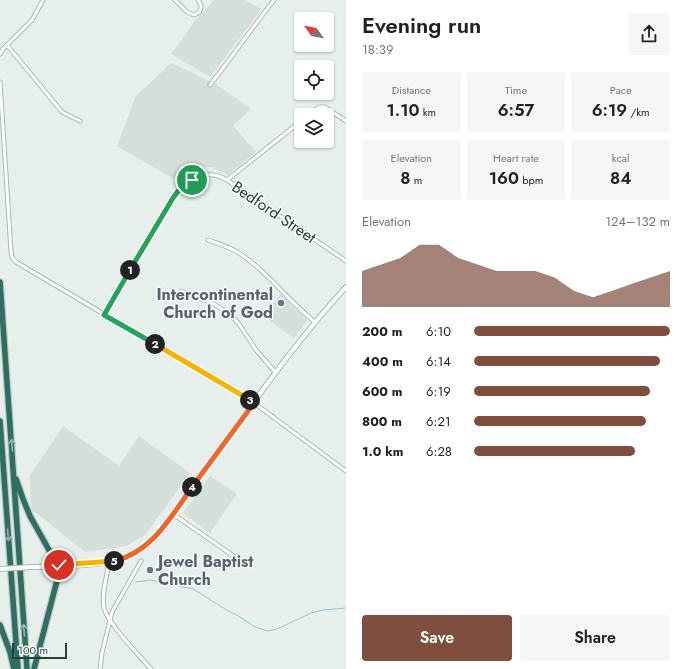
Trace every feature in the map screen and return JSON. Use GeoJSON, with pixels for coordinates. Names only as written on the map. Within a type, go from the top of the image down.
{"type":"FeatureCollection","features":[{"type":"Feature","properties":{"kind":"highway"},"geometry":{"type":"LineString","coordinates":[[0,282],[27,669]]}},
{"type":"Feature","properties":{"kind":"highway"},"geometry":{"type":"LineString","coordinates":[[0,421],[18,669]]}},
{"type":"Feature","properties":{"kind":"highway"},"geometry":{"type":"LineString","coordinates":[[0,481],[3,468]]}},
{"type":"Feature","properties":{"kind":"highway"},"geometry":{"type":"LineString","coordinates":[[13,470],[30,516],[59,565],[59,573],[34,669]]}},
{"type":"Feature","properties":{"kind":"highway"},"geometry":{"type":"LineString","coordinates":[[0,625],[10,652],[14,669]]}},
{"type":"Feature","properties":{"kind":"main road"},"geometry":{"type":"LineString","coordinates":[[0,569],[109,562],[128,556],[140,550],[157,536],[276,373],[315,322],[346,287]]}},
{"type":"Feature","properties":{"kind":"street"},"geometry":{"type":"LineString","coordinates":[[0,54],[32,20],[43,0]]}},
{"type":"Feature","properties":{"kind":"street"},"geometry":{"type":"LineString","coordinates":[[175,0],[192,15],[199,13],[201,8],[198,0]]}},
{"type":"Feature","properties":{"kind":"street"},"geometry":{"type":"LineString","coordinates":[[210,85],[274,0]]}},
{"type":"Feature","properties":{"kind":"street"},"geometry":{"type":"LineString","coordinates":[[7,45],[62,112],[80,121]]}},
{"type":"Feature","properties":{"kind":"street"},"geometry":{"type":"LineString","coordinates":[[0,82],[11,251],[13,258],[21,265],[104,315],[254,403],[346,472]]}},
{"type":"Feature","properties":{"kind":"street"},"geometry":{"type":"LineString","coordinates":[[334,112],[346,121]]}},
{"type":"Feature","properties":{"kind":"street"},"geometry":{"type":"LineString","coordinates":[[227,180],[294,127]]}},
{"type":"Feature","properties":{"kind":"street","name":"Bedford Street"},"geometry":{"type":"LineString","coordinates":[[104,315],[178,191],[192,180],[208,174],[219,176],[227,180],[346,261]]}},
{"type":"Feature","properties":{"kind":"street"},"geometry":{"type":"LineString","coordinates":[[208,240],[223,245],[249,260],[315,322]]}},
{"type":"Feature","properties":{"kind":"street"},"geometry":{"type":"LineString","coordinates":[[181,291],[214,304],[231,315],[239,324],[256,350],[276,373]]}},
{"type":"Feature","properties":{"kind":"street"},"geometry":{"type":"LineString","coordinates":[[174,514],[235,557]]}},
{"type":"Feature","properties":{"kind":"street"},"geometry":{"type":"LineString","coordinates":[[100,669],[102,653],[112,612],[141,561]]}},
{"type":"Feature","properties":{"kind":"street"},"geometry":{"type":"LineString","coordinates":[[109,562],[103,599],[104,609],[110,621],[151,669]]}},
{"type":"Feature","properties":{"kind":"shaded area"},"geometry":{"type":"Polygon","coordinates":[[[214,0],[244,0],[262,9],[210,77],[171,54],[199,16],[214,0]]]}},
{"type":"Feature","properties":{"kind":"shaded area"},"geometry":{"type":"Polygon","coordinates":[[[171,63],[216,84],[251,109],[233,126],[256,152],[228,175],[212,167],[201,167],[179,182],[117,146],[136,96],[171,63]]]}},
{"type":"Feature","properties":{"kind":"shaded area"},"geometry":{"type":"Polygon","coordinates":[[[281,294],[307,320],[294,338],[271,322],[265,314],[281,294]]]}},
{"type":"Feature","properties":{"kind":"shaded area"},"geometry":{"type":"Polygon","coordinates":[[[63,426],[119,466],[139,436],[190,473],[146,534],[127,546],[85,552],[31,509],[30,476],[63,426]]]}},
{"type":"Feature","properties":{"kind":"shaded area"},"geometry":{"type":"Polygon","coordinates":[[[210,476],[237,494],[210,533],[183,513],[210,476]]]}},
{"type":"Feature","properties":{"kind":"waterway"},"geometry":{"type":"LineString","coordinates":[[136,582],[150,580],[193,589],[255,627],[268,631],[277,629],[311,613],[323,610],[346,608]]}},
{"type":"Feature","properties":{"kind":"place","name":"Intercontinental Church of God"},"geometry":{"type":"Point","coordinates":[281,303]}},
{"type":"Feature","properties":{"kind":"place","name":"Jewel Baptist Church"},"geometry":{"type":"Point","coordinates":[150,570]}},
{"type":"Feature","properties":{"kind":"route"},"geometry":{"type":"LineString","coordinates":[[59,565],[109,562],[135,553],[146,546],[157,536],[254,403],[104,315],[173,198],[178,191],[192,180]]}}]}
